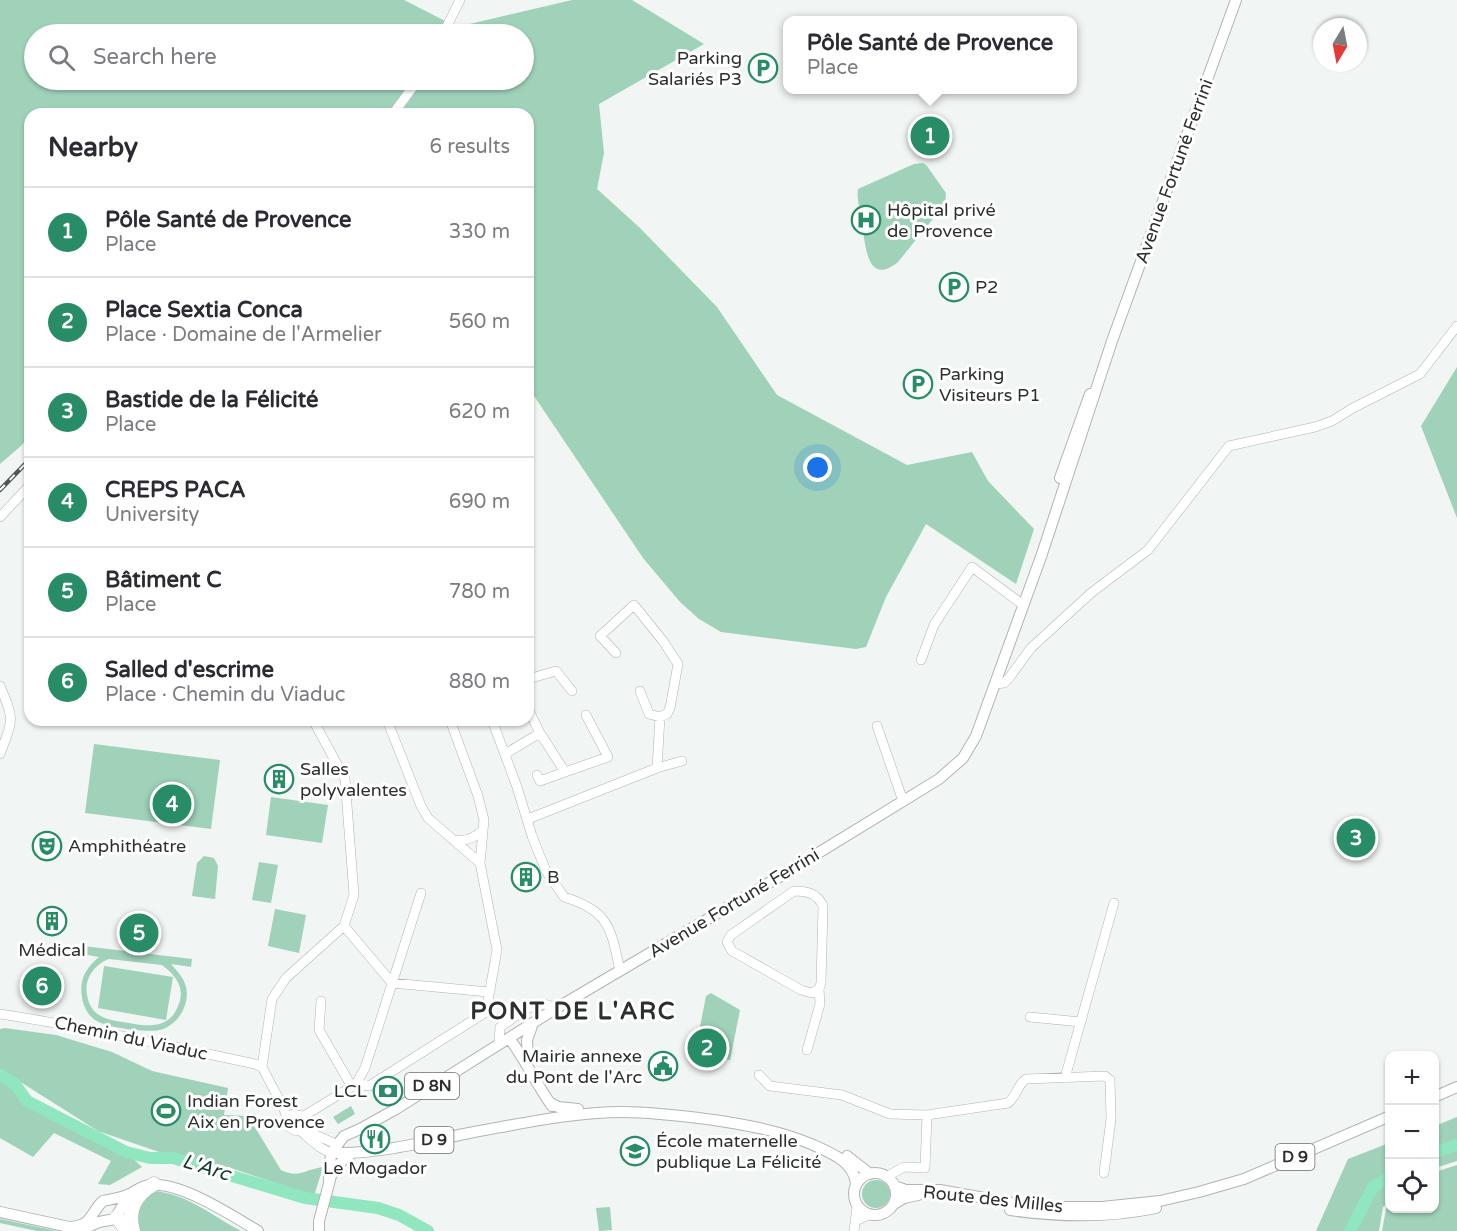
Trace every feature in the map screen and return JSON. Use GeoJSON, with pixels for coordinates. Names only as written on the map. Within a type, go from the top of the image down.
{"type":"FeatureCollection","features":[{"type":"Feature","properties":{"kind":"highway"},"geometry":{"type":"LineString","coordinates":[[133,1231],[130,1219],[134,1203],[144,1190],[153,1184]]}},
{"type":"Feature","properties":{"kind":"highway"},"geometry":{"type":"LineString","coordinates":[[114,1216],[127,1231]]}},
{"type":"Feature","properties":{"kind":"main road","name":"Avenue Fortuné Ferrini"},"geometry":{"type":"LineString","coordinates":[[335,1150],[360,1129],[555,1009],[903,801],[948,772],[963,758],[976,736],[995,684],[1022,604],[1039,538],[1082,413],[1113,341],[1236,0]]}},
{"type":"Feature","properties":{"kind":"main road"},"geometry":{"type":"LineString","coordinates":[[530,1071],[527,1048],[533,1023]]}},
{"type":"Feature","properties":{"kind":"main road"},"geometry":{"type":"LineString","coordinates":[[504,1041],[522,1054],[555,1110],[569,1113]]}},
{"type":"Feature","properties":{"kind":"main road"},"geometry":{"type":"LineString","coordinates":[[1439,1094],[1457,1087]]}},
{"type":"Feature","properties":{"kind":"main road"},"geometry":{"type":"LineString","coordinates":[[530,1122],[545,1108],[546,1098]]}},
{"type":"Feature","properties":{"kind":"main road","name":"D 9"},"geometry":{"type":"LineString","coordinates":[[335,1150],[353,1153],[569,1113],[620,1108],[664,1110],[779,1125],[836,1149],[870,1174]]}},
{"type":"Feature","properties":{"kind":"main road","name":"Route des Milles"},"geometry":{"type":"LineString","coordinates":[[890,1179],[906,1190],[940,1190],[1012,1203],[1055,1207],[1124,1205],[1160,1201],[1244,1179],[1385,1118]]}},
{"type":"Feature","properties":{"kind":"main road","name":"D 9"},"geometry":{"type":"LineString","coordinates":[[732,1120],[778,1132],[833,1154],[850,1168],[856,1176],[856,1184]]}},
{"type":"Feature","properties":{"kind":"main road"},"geometry":{"type":"LineString","coordinates":[[317,1228],[335,1150]]}},
{"type":"Feature","properties":{"kind":"main road"},"geometry":{"type":"LineString","coordinates":[[330,1177],[339,1163],[353,1153]]}},
{"type":"Feature","properties":{"kind":"main road"},"geometry":{"type":"LineString","coordinates":[[878,1174],[890,1179],[896,1195],[894,1203],[883,1214],[868,1215],[857,1207],[854,1191],[856,1184],[865,1176],[878,1174]]}},
{"type":"Feature","properties":{"kind":"main road"},"geometry":{"type":"LineString","coordinates":[[0,1212],[69,1227],[78,1226],[93,1216],[103,1201],[153,1184],[173,1188],[201,1199],[258,1231]]}},
{"type":"Feature","properties":{"kind":"main road","name":"Route des Milles"},"geometry":{"type":"LineString","coordinates":[[894,1203],[904,1198],[927,1194],[1030,1213],[1091,1216],[1139,1211],[1167,1205],[1199,1192]]}},
{"type":"Feature","properties":{"kind":"main road"},"geometry":{"type":"LineString","coordinates":[[0,1217],[77,1231],[114,1216],[129,1194]]}},
{"type":"Feature","properties":{"kind":"main road"},"geometry":{"type":"LineString","coordinates":[[108,1200],[117,1204],[114,1216]]}},
{"type":"Feature","properties":{"kind":"main road"},"geometry":{"type":"LineString","coordinates":[[97,1208],[99,1216],[114,1216]]}},
{"type":"Feature","properties":{"kind":"street"},"geometry":{"type":"LineString","coordinates":[[448,24],[460,0]]}},
{"type":"Feature","properties":{"kind":"street"},"geometry":{"type":"LineString","coordinates":[[397,108],[411,90]]}},
{"type":"Feature","properties":{"kind":"street"},"geometry":{"type":"LineString","coordinates":[[995,684],[1004,683],[1031,648],[1091,592],[1148,550],[1229,446],[1315,427],[1332,421],[1420,374],[1457,326]]}},
{"type":"Feature","properties":{"kind":"street"},"geometry":{"type":"LineString","coordinates":[[0,517],[24,491]]}},
{"type":"Feature","properties":{"kind":"street"},"geometry":{"type":"LineString","coordinates":[[921,660],[934,625],[972,567],[1022,604]]}},
{"type":"Feature","properties":{"kind":"street"},"geometry":{"type":"LineString","coordinates":[[616,653],[600,636],[634,605],[678,664],[667,714],[660,717],[649,714],[640,691]]}},
{"type":"Feature","properties":{"kind":"street"},"geometry":{"type":"LineString","coordinates":[[534,677],[556,671],[572,692]]}},
{"type":"Feature","properties":{"kind":"street"},"geometry":{"type":"LineString","coordinates":[[0,686],[9,705],[12,720],[0,754]]}},
{"type":"Feature","properties":{"kind":"street"},"geometry":{"type":"LineString","coordinates":[[537,775],[540,781],[608,757],[586,715]]}},
{"type":"Feature","properties":{"kind":"street"},"geometry":{"type":"LineString","coordinates":[[657,768],[660,717]]}},
{"type":"Feature","properties":{"kind":"street"},"geometry":{"type":"LineString","coordinates":[[534,721],[565,772]]}},
{"type":"Feature","properties":{"kind":"street"},"geometry":{"type":"LineString","coordinates":[[316,726],[345,779],[354,895],[344,926],[286,978],[272,999],[262,1067],[291,1117],[289,1127],[293,1130],[302,1125],[307,1114],[354,1086],[365,1068],[421,893]]}},
{"type":"Feature","properties":{"kind":"street"},"geometry":{"type":"LineString","coordinates":[[389,726],[421,806],[428,818],[480,863]]}},
{"type":"Feature","properties":{"kind":"street"},"geometry":{"type":"LineString","coordinates":[[354,1086],[369,1086],[484,1015],[496,950],[480,863],[484,820],[478,796],[452,726]]}},
{"type":"Feature","properties":{"kind":"street"},"geometry":{"type":"LineString","coordinates":[[494,726],[546,871],[564,897],[580,902],[602,916],[612,933],[620,971]]}},
{"type":"Feature","properties":{"kind":"street"},"geometry":{"type":"LineString","coordinates":[[877,726],[903,801]]}},
{"type":"Feature","properties":{"kind":"street"},"geometry":{"type":"LineString","coordinates":[[505,754],[540,733]]}},
{"type":"Feature","properties":{"kind":"street"},"geometry":{"type":"LineString","coordinates":[[528,819],[657,768],[682,761]]}},
{"type":"Feature","properties":{"kind":"street"},"geometry":{"type":"LineString","coordinates":[[453,840],[462,842],[477,836],[483,830]]}},
{"type":"Feature","properties":{"kind":"street"},"geometry":{"type":"LineString","coordinates":[[784,874],[794,891]]}},
{"type":"Feature","properties":{"kind":"street"},"geometry":{"type":"LineString","coordinates":[[807,1050],[820,1004],[823,906],[819,898],[806,891],[794,891],[731,935],[728,942],[732,951],[801,990],[812,993],[819,989]]}},
{"type":"Feature","properties":{"kind":"street"},"geometry":{"type":"LineString","coordinates":[[1065,1078],[1114,903]]}},
{"type":"Feature","properties":{"kind":"street"},"geometry":{"type":"LineString","coordinates":[[344,926],[392,983],[489,992]]}},
{"type":"Feature","properties":{"kind":"street"},"geometry":{"type":"LineString","coordinates":[[321,1002],[319,1030],[354,1086]]}},
{"type":"Feature","properties":{"kind":"street"},"geometry":{"type":"LineString","coordinates":[[504,1041],[500,1027],[530,1008],[542,1003],[555,1009]]}},
{"type":"Feature","properties":{"kind":"street","name":"Chemin du Viaduc"},"geometry":{"type":"LineString","coordinates":[[0,1014],[74,1025],[262,1067]]}},
{"type":"Feature","properties":{"kind":"street"},"geometry":{"type":"LineString","coordinates":[[1030,1017],[1081,1022]]}},
{"type":"Feature","properties":{"kind":"street"},"geometry":{"type":"LineString","coordinates":[[759,1075],[770,1086],[842,1095],[890,1114],[927,1115],[1008,1102],[1013,1099],[1020,1083],[1026,1079],[1105,1076],[1110,1080],[1111,1119],[1104,1173]]}},
{"type":"Feature","properties":{"kind":"street"},"geometry":{"type":"LineString","coordinates":[[291,1117],[300,1115],[302,1125],[335,1150]]}},
{"type":"Feature","properties":{"kind":"street"},"geometry":{"type":"LineString","coordinates":[[927,1115],[925,1168],[927,1179]]}},
{"type":"Feature","properties":{"kind":"street"},"geometry":{"type":"LineString","coordinates":[[890,1179],[904,1167],[925,1168]]}},
{"type":"Feature","properties":{"kind":"street"},"geometry":{"type":"LineString","coordinates":[[855,1227],[857,1207]]}},
{"type":"Feature","properties":{"kind":"street"},"geometry":{"type":"LineString","coordinates":[[855,1227],[868,1215]]}},
{"type":"Feature","properties":{"kind":"green space"},"geometry":{"type":"Polygon","coordinates":[[[0,0],[404,0],[451,24],[24,24],[24,90],[534,90],[534,24],[470,24],[572,0],[632,0],[704,44],[599,104],[604,153],[597,189],[639,227],[717,307],[777,395],[907,465],[972,452],[988,481],[1034,529],[1016,584],[926,524],[886,597],[866,647],[856,649],[721,632],[699,619],[680,602],[643,558],[534,396],[534,108],[24,108],[24,442],[0,464],[0,0]]]}},
{"type":"Feature","properties":{"kind":"green space"},"geometry":{"type":"Polygon","coordinates":[[[923,163],[946,193],[945,204],[898,262],[887,269],[879,270],[873,266],[866,250],[858,189],[914,164],[923,163]]]}},
{"type":"Feature","properties":{"kind":"green space"},"geometry":{"type":"Polygon","coordinates":[[[1457,367],[1457,518],[1421,426],[1457,367]]]}},
{"type":"Feature","properties":{"kind":"green space"},"geometry":{"type":"Polygon","coordinates":[[[94,744],[220,760],[211,829],[85,813],[94,744]]]}},
{"type":"Feature","properties":{"kind":"green space"},"geometry":{"type":"Polygon","coordinates":[[[271,797],[328,805],[322,843],[266,835],[271,797]]]}},
{"type":"Feature","properties":{"kind":"green space"},"geometry":{"type":"Polygon","coordinates":[[[204,856],[214,858],[218,866],[215,899],[192,896],[197,863],[204,856]]]}},
{"type":"Feature","properties":{"kind":"green space"},"geometry":{"type":"Polygon","coordinates":[[[259,862],[278,865],[271,903],[252,900],[259,862]]]}},
{"type":"Feature","properties":{"kind":"green space"},"geometry":{"type":"Polygon","coordinates":[[[275,909],[306,915],[299,953],[268,946],[275,909]]]}},
{"type":"Feature","properties":{"kind":"green space"},"geometry":{"type":"Polygon","coordinates":[[[83,946],[192,959],[191,967],[171,964],[186,987],[186,1000],[182,1012],[169,1026],[157,1030],[119,1028],[95,1020],[83,1004],[81,991],[87,970],[99,957],[82,954],[83,946]],[[109,959],[103,962],[89,977],[86,989],[89,1003],[97,1014],[108,1019],[138,1025],[154,1025],[167,1020],[177,1009],[181,995],[179,984],[174,976],[162,965],[109,959]]]}},
{"type":"Feature","properties":{"kind":"green space"},"geometry":{"type":"Polygon","coordinates":[[[104,966],[173,977],[166,1020],[98,1008],[104,966]]]}},
{"type":"Feature","properties":{"kind":"green space"},"geometry":{"type":"Polygon","coordinates":[[[711,993],[740,1010],[730,1060],[695,1053],[706,996],[711,993]]]}},
{"type":"Feature","properties":{"kind":"green space"},"geometry":{"type":"Polygon","coordinates":[[[0,1029],[56,1035],[112,1052],[152,1071],[228,1088],[224,1115],[248,1116],[281,1170],[298,1174],[323,1167],[314,1196],[228,1167],[159,1152],[98,1131],[0,1069],[0,1029]]]}},
{"type":"Feature","properties":{"kind":"green space"},"geometry":{"type":"Polygon","coordinates":[[[0,1075],[15,1084],[27,1101],[126,1152],[142,1167],[110,1185],[98,1184],[111,1161],[54,1133],[33,1157],[0,1138],[0,1075]]]}},
{"type":"Feature","properties":{"kind":"green space"},"geometry":{"type":"Polygon","coordinates":[[[351,1106],[355,1114],[338,1124],[333,1117],[351,1106]]]}},
{"type":"Feature","properties":{"kind":"green space"},"geometry":{"type":"Polygon","coordinates":[[[1457,1117],[1457,1161],[1439,1167],[1439,1159],[1439,1124],[1457,1117]]]}},
{"type":"Feature","properties":{"kind":"green space"},"geometry":{"type":"Polygon","coordinates":[[[1385,1145],[1385,1205],[1379,1231],[1316,1231],[1348,1159],[1385,1145]]]}},
{"type":"Feature","properties":{"kind":"green space"},"geometry":{"type":"Polygon","coordinates":[[[1457,1165],[1457,1231],[1382,1231],[1385,1213],[1439,1213],[1439,1171],[1457,1165]]]}},
{"type":"Feature","properties":{"kind":"green space"},"geometry":{"type":"Polygon","coordinates":[[[876,1180],[886,1184],[890,1194],[886,1204],[876,1208],[866,1204],[862,1194],[866,1184],[876,1180]]]}},
{"type":"Feature","properties":{"kind":"green space"},"geometry":{"type":"Polygon","coordinates":[[[154,1191],[189,1201],[241,1231],[137,1231],[139,1202],[154,1191]]]}},
{"type":"Feature","properties":{"kind":"green space"},"geometry":{"type":"Polygon","coordinates":[[[610,1207],[612,1230],[599,1231],[596,1208],[610,1207]]]}},
{"type":"Feature","properties":{"kind":"green space"},"geometry":{"type":"Polygon","coordinates":[[[0,1219],[57,1231],[37,1231],[0,1223],[0,1219]]]}},
{"type":"Feature","properties":{"kind":"waterway","name":"L'Arc"},"geometry":{"type":"LineString","coordinates":[[0,1075],[15,1084],[27,1101],[126,1152],[150,1158],[173,1158],[305,1198],[378,1208],[399,1215],[428,1231]]}},
{"type":"Feature","properties":{"kind":"waterway","name":"L'Arc"},"geometry":{"type":"LineString","coordinates":[[1439,1150],[1457,1145]]}},
{"type":"Feature","properties":{"kind":"waterway","name":"L'Arc"},"geometry":{"type":"LineString","coordinates":[[1350,1231],[1373,1187],[1385,1180]]}},
{"type":"Feature","properties":{"kind":"railway"},"geometry":{"type":"LineString","coordinates":[[0,490],[24,465]]}},
{"type":"Feature","properties":{"kind":"place","name":"Parking Salariés P3"},"geometry":{"type":"Point","coordinates":[763,68]}},
{"type":"Feature","properties":{"kind":"place","name":"Pôle Santé de Provence"},"geometry":{"type":"Point","coordinates":[930,136]}},
{"type":"Feature","properties":{"kind":"place","name":"Hôpital privé de Provence"},"geometry":{"type":"Point","coordinates":[866,220]}},
{"type":"Feature","properties":{"kind":"place","name":"P2"},"geometry":{"type":"Point","coordinates":[954,287]}},
{"type":"Feature","properties":{"kind":"place","name":"Parking Visiteurs P1"},"geometry":{"type":"Point","coordinates":[918,384]}},
{"type":"Feature","properties":{"kind":"place","name":"Salles polyvalentes"},"geometry":{"type":"Point","coordinates":[279,779]}},
{"type":"Feature","properties":{"kind":"place","name":"CREPS PACA"},"geometry":{"type":"Point","coordinates":[172,804]}},
{"type":"Feature","properties":{"kind":"place","name":"Bastide de la Félicité"},"geometry":{"type":"Point","coordinates":[1356,838]}},
{"type":"Feature","properties":{"kind":"place","name":"Amphithéatre"},"geometry":{"type":"Point","coordinates":[47,846]}},
{"type":"Feature","properties":{"kind":"place","name":"B"},"geometry":{"type":"Point","coordinates":[526,877]}},
{"type":"Feature","properties":{"kind":"place","name":"Médical"},"geometry":{"type":"Point","coordinates":[52,921]}},
{"type":"Feature","properties":{"kind":"place","name":"Bâtiment C"},"geometry":{"type":"Point","coordinates":[139,933]}},
{"type":"Feature","properties":{"kind":"place","name":"Salled d'escrime"},"geometry":{"type":"Point","coordinates":[42,986]}},
{"type":"Feature","properties":{"kind":"place","name":"Place Sextia Conca"},"geometry":{"type":"Point","coordinates":[707,1048]}},
{"type":"Feature","properties":{"kind":"place","name":"Mairie annexe du Pont de l'Arc"},"geometry":{"type":"Point","coordinates":[663,1066]}},
{"type":"Feature","properties":{"kind":"place","name":"LCL"},"geometry":{"type":"Point","coordinates":[388,1091]}},
{"type":"Feature","properties":{"kind":"place","name":"Indian Forest Aix en Provence"},"geometry":{"type":"Point","coordinates":[166,1111]}},
{"type":"Feature","properties":{"kind":"place","name":"Le Mogador"},"geometry":{"type":"Point","coordinates":[375,1139]}},
{"type":"Feature","properties":{"kind":"place","name":"École maternelle publique La Félicité"},"geometry":{"type":"Point","coordinates":[635,1151]}},
{"type":"Feature","properties":{"kind":"district","name":"PONT DE L'ARC"},"geometry":{"type":"Point","coordinates":[573,1011]}}]}
